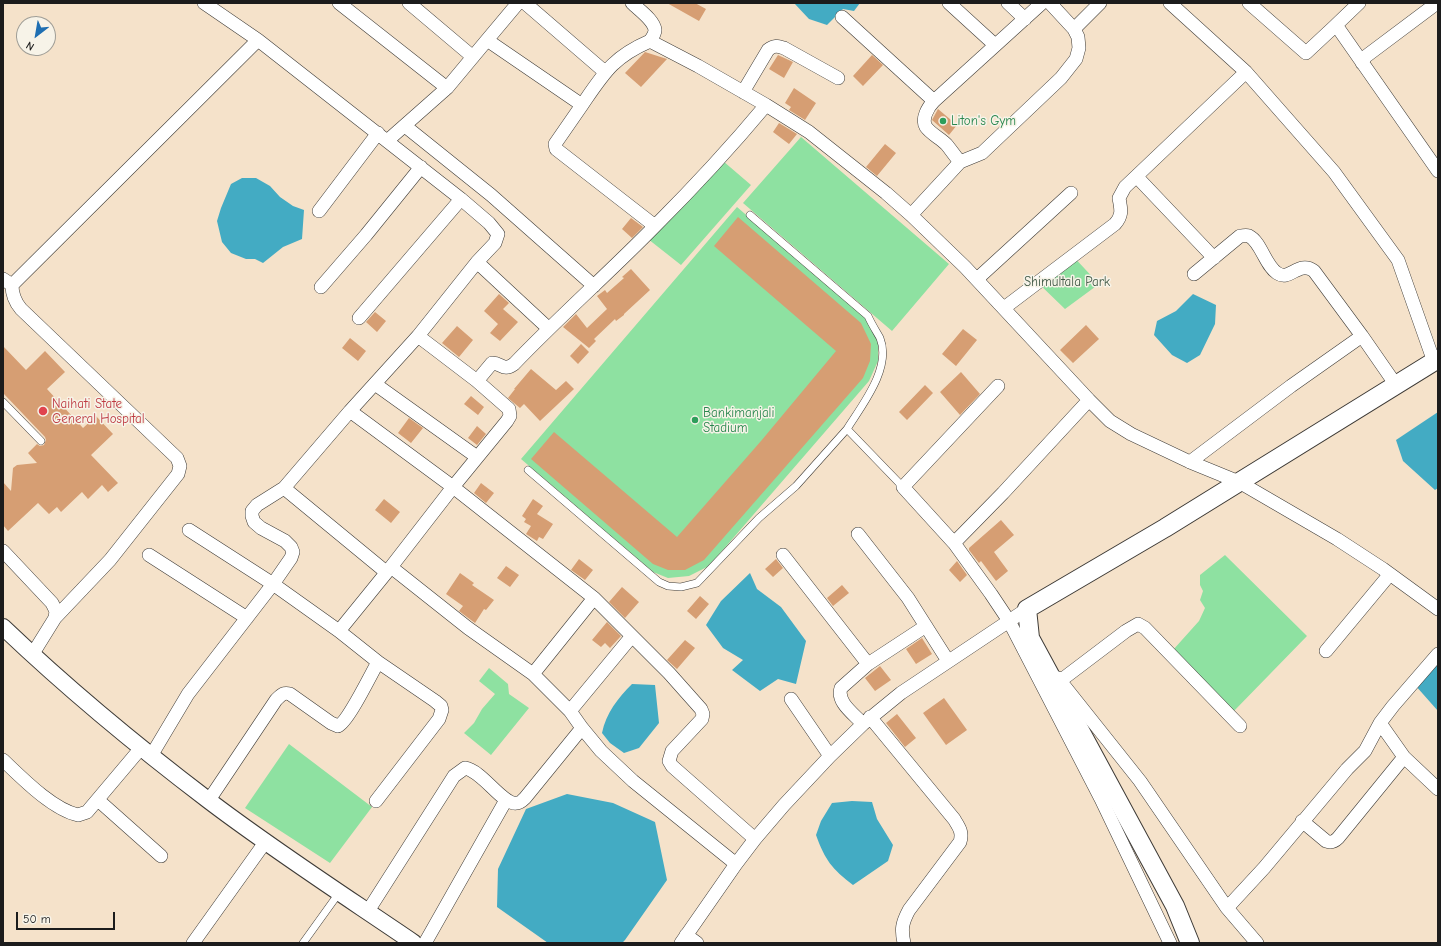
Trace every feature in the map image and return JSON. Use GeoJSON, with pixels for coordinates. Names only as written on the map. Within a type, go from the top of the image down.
{"type":"FeatureCollection","features":[{"type":"Feature","properties":{"kind":"main road"},"geometry":{"type":"LineString","coordinates":[[1190,943],[1174,906],[1030,638],[1027,609],[1165,528],[1436,361]]}},
{"type":"Feature","properties":{"kind":"street"},"geometry":{"type":"LineString","coordinates":[[3,760],[37,791],[63,809],[72,814],[78,815],[84,814],[146,752],[291,558],[293,552],[291,547],[285,541],[261,528],[254,522],[252,511],[258,505],[284,488],[350,411],[418,336],[477,262],[495,243],[498,234],[493,226],[461,199],[258,40],[204,3]]}},
{"type":"Feature","properties":{"kind":"street"},"geometry":{"type":"LineString","coordinates":[[339,3],[447,88]]}},
{"type":"Feature","properties":{"kind":"street"},"geometry":{"type":"LineString","coordinates":[[409,3],[473,57]]}},
{"type":"Feature","properties":{"kind":"street"},"geometry":{"type":"LineString","coordinates":[[319,211],[382,137],[405,126],[447,88],[518,3]]}},
{"type":"Feature","properties":{"kind":"street"},"geometry":{"type":"LineString","coordinates":[[525,3],[605,72]]}},
{"type":"Feature","properties":{"kind":"street"},"geometry":{"type":"LineString","coordinates":[[632,3],[650,20],[655,28],[655,32],[650,41],[626,53],[616,60],[605,72],[555,144],[556,149],[655,226]]}},
{"type":"Feature","properties":{"kind":"street"},"geometry":{"type":"LineString","coordinates":[[949,3],[995,46]]}},
{"type":"Feature","properties":{"kind":"street"},"geometry":{"type":"LineString","coordinates":[[1008,3],[1025,19]]}},
{"type":"Feature","properties":{"kind":"street"},"geometry":{"type":"LineString","coordinates":[[960,162],[945,144],[926,127],[924,121],[929,106],[1042,3]]}},
{"type":"Feature","properties":{"kind":"street"},"geometry":{"type":"LineString","coordinates":[[911,215],[960,162],[982,153],[1061,78],[1076,59],[1080,48],[1078,37],[1074,30],[1050,3]]}},
{"type":"Feature","properties":{"kind":"street"},"geometry":{"type":"LineString","coordinates":[[1074,30],[1100,3]]}},
{"type":"Feature","properties":{"kind":"street"},"geometry":{"type":"LineString","coordinates":[[1170,3],[1246,72],[1334,172],[1398,260],[1436,361]]}},
{"type":"Feature","properties":{"kind":"street"},"geometry":{"type":"LineString","coordinates":[[1249,3],[1306,54],[1359,3]]}},
{"type":"Feature","properties":{"kind":"street"},"geometry":{"type":"LineString","coordinates":[[1362,63],[1365,58],[1437,3]]}},
{"type":"Feature","properties":{"kind":"street"},"geometry":{"type":"LineString","coordinates":[[842,17],[934,101]]}},
{"type":"Feature","properties":{"kind":"street"},"geometry":{"type":"LineString","coordinates":[[1336,25],[1438,171]]}},
{"type":"Feature","properties":{"kind":"street"},"geometry":{"type":"LineString","coordinates":[[32,655],[56,618],[110,560],[178,474],[180,466],[177,458],[21,309],[16,303],[8,282],[258,40]]}},
{"type":"Feature","properties":{"kind":"street"},"geometry":{"type":"LineString","coordinates":[[487,40],[582,106]]}},
{"type":"Feature","properties":{"kind":"street"},"geometry":{"type":"LineString","coordinates":[[650,41],[766,105],[809,132],[911,215],[977,279],[1089,400],[1119,428],[1190,462],[1239,482],[1337,539],[1390,574],[1438,609]]}},
{"type":"Feature","properties":{"kind":"street"},"geometry":{"type":"LineString","coordinates":[[743,92],[768,50],[777,46],[784,48],[838,78]]}},
{"type":"Feature","properties":{"kind":"street"},"geometry":{"type":"LineString","coordinates":[[1004,308],[1115,224],[1122,213],[1119,198],[1122,192],[1246,72]]}},
{"type":"Feature","properties":{"kind":"street"},"geometry":{"type":"LineString","coordinates":[[477,382],[492,363],[495,362],[506,368],[514,364],[548,328],[594,286],[655,226],[736,142],[766,105]]}},
{"type":"Feature","properties":{"kind":"street"},"geometry":{"type":"LineString","coordinates":[[405,126],[491,195],[594,286]]}},
{"type":"Feature","properties":{"kind":"street"},"geometry":{"type":"LineString","coordinates":[[321,287],[421,168]]}},
{"type":"Feature","properties":{"kind":"street"},"geometry":{"type":"LineString","coordinates":[[1137,176],[1214,258]]}},
{"type":"Feature","properties":{"kind":"street"},"geometry":{"type":"LineString","coordinates":[[977,279],[1071,193]]}},
{"type":"Feature","properties":{"kind":"street"},"geometry":{"type":"LineString","coordinates":[[359,318],[461,199]]}},
{"type":"Feature","properties":{"kind":"street"},"geometry":{"type":"LineString","coordinates":[[1194,274],[1240,236],[1245,235],[1250,236],[1255,241],[1272,268],[1278,273],[1282,275],[1288,274],[1303,267],[1308,267],[1314,271],[1396,385]]}},
{"type":"Feature","properties":{"kind":"street"},"geometry":{"type":"LineString","coordinates":[[477,262],[548,328]]}},
{"type":"Feature","properties":{"kind":"street"},"geometry":{"type":"LineString","coordinates":[[339,631],[510,416],[509,409],[504,403],[418,336]]}},
{"type":"Feature","properties":{"kind":"street"},"geometry":{"type":"LineString","coordinates":[[1190,462],[1291,386],[1362,336]]}},
{"type":"Feature","properties":{"kind":"street"},"geometry":{"type":"LineString","coordinates":[[375,384],[477,457]]}},
{"type":"Feature","properties":{"kind":"street"},"geometry":{"type":"LineString","coordinates":[[998,386],[903,487],[954,543],[1009,621],[1101,799],[1170,943]]}},
{"type":"Feature","properties":{"kind":"street"},"geometry":{"type":"LineString","coordinates":[[954,543],[1003,494],[1089,400]]}},
{"type":"Feature","properties":{"kind":"street"},"geometry":{"type":"LineString","coordinates":[[350,411],[453,487],[594,598],[669,673],[702,709],[703,714],[699,723],[672,750],[669,761],[672,766],[755,839]]}},
{"type":"Feature","properties":{"kind":"street"},"geometry":{"type":"LineString","coordinates":[[284,488],[389,569],[533,674],[570,711],[582,728],[602,751],[634,781],[736,864]]}},
{"type":"Feature","properties":{"kind":"street"},"geometry":{"type":"LineString","coordinates":[[189,530],[273,584],[440,706],[442,710],[438,719],[376,801]]}},
{"type":"Feature","properties":{"kind":"street"},"geometry":{"type":"LineString","coordinates":[[858,534],[908,598],[948,661]]}},
{"type":"Feature","properties":{"kind":"street"},"geometry":{"type":"LineString","coordinates":[[3,551],[52,603],[56,611],[56,618]]}},
{"type":"Feature","properties":{"kind":"street"},"geometry":{"type":"LineString","coordinates":[[149,555],[247,618]]}},
{"type":"Feature","properties":{"kind":"street"},"geometry":{"type":"LineString","coordinates":[[783,555],[868,664]]}},
{"type":"Feature","properties":{"kind":"street"},"geometry":{"type":"LineString","coordinates":[[1326,651],[1390,574]]}},
{"type":"Feature","properties":{"kind":"street"},"geometry":{"type":"LineString","coordinates":[[533,674],[594,598]]}},
{"type":"Feature","properties":{"kind":"street"},"geometry":{"type":"LineString","coordinates":[[688,940],[736,864],[755,839],[784,805],[830,756],[866,721],[901,693],[1027,609]]}},
{"type":"Feature","properties":{"kind":"street"},"geometry":{"type":"LineString","coordinates":[[1060,680],[1126,631],[1138,624],[1145,628],[1240,726]]}},
{"type":"Feature","properties":{"kind":"street"},"geometry":{"type":"LineString","coordinates":[[904,943],[901,929],[904,919],[909,910],[960,842],[962,836],[954,819],[866,721],[843,703],[839,692],[841,688],[868,664],[926,626]]}},
{"type":"Feature","properties":{"kind":"street"},"geometry":{"type":"LineString","coordinates":[[3,627],[84,701],[146,752],[266,841],[339,893],[414,943]]}},
{"type":"Feature","properties":{"kind":"street"},"geometry":{"type":"LineString","coordinates":[[570,711],[632,636]]}},
{"type":"Feature","properties":{"kind":"street"},"geometry":{"type":"LineString","coordinates":[[1035,648],[1140,782],[1227,908],[1257,943]]}},
{"type":"Feature","properties":{"kind":"street"},"geometry":{"type":"LineString","coordinates":[[1227,908],[1264,868],[1347,769],[1365,750],[1380,723],[1438,654]]}},
{"type":"Feature","properties":{"kind":"street"},"geometry":{"type":"LineString","coordinates":[[209,800],[276,700],[281,695],[285,693],[290,694],[331,723],[338,726],[344,722],[351,711],[378,662]]}},
{"type":"Feature","properties":{"kind":"street"},"geometry":{"type":"LineString","coordinates":[[791,699],[830,756]]}},
{"type":"Feature","properties":{"kind":"street"},"geometry":{"type":"LineString","coordinates":[[1380,723],[1404,757],[1438,789]]}},
{"type":"Feature","properties":{"kind":"street"},"geometry":{"type":"LineString","coordinates":[[368,911],[454,776],[465,768],[475,772],[506,800],[518,804],[582,728]]}},
{"type":"Feature","properties":{"kind":"street"},"geometry":{"type":"LineString","coordinates":[[1302,822],[1326,841],[1330,843],[1334,842],[1404,757]]}},
{"type":"Feature","properties":{"kind":"street"},"geometry":{"type":"LineString","coordinates":[[98,800],[161,856]]}},
{"type":"Feature","properties":{"kind":"street"},"geometry":{"type":"LineString","coordinates":[[425,943],[506,800]]}},
{"type":"Feature","properties":{"kind":"street"},"geometry":{"type":"LineString","coordinates":[[193,943],[266,841]]}},
{"type":"Feature","properties":{"kind":"lane"},"geometry":{"type":"LineString","coordinates":[[528,470],[659,582],[668,586],[681,587],[696,583],[759,518],[796,486],[847,429],[877,379],[882,365],[883,352],[880,339],[868,316],[750,215]]}},
{"type":"Feature","properties":{"kind":"lane"},"geometry":{"type":"LineString","coordinates":[[3,402],[41,442]]}},
{"type":"Feature","properties":{"kind":"lane"},"geometry":{"type":"LineString","coordinates":[[847,429],[903,487]]}},
{"type":"Feature","properties":{"kind":"lane"},"geometry":{"type":"LineString","coordinates":[[303,943],[339,893]]}},
{"type":"Feature","properties":{"kind":"green space"},"geometry":{"type":"Polygon","coordinates":[[[801,137],[949,264],[892,331],[743,203],[801,137]]]}},
{"type":"Feature","properties":{"kind":"green space"},"geometry":{"type":"Polygon","coordinates":[[[723,161],[751,185],[681,265],[648,239],[723,161]]]}},
{"type":"Feature","properties":{"kind":"green space","name":"Bankimanjali Stadium"},"geometry":{"type":"Polygon","coordinates":[[[737,207],[865,317],[878,340],[878,361],[869,381],[709,566],[689,576],[668,578],[653,572],[521,459],[737,207]]]}},
{"type":"Feature","properties":{"kind":"green space","name":"Shimultala Park"},"geometry":{"type":"Polygon","coordinates":[[[1070,253],[1099,284],[1065,309],[1036,281],[1070,253]]]}},
{"type":"Feature","properties":{"kind":"green space"},"geometry":{"type":"Polygon","coordinates":[[[1225,555],[1307,636],[1233,712],[1173,650],[1199,621],[1205,608],[1200,600],[1203,591],[1200,585],[1200,575],[1225,555]]]}},
{"type":"Feature","properties":{"kind":"green space"},"geometry":{"type":"Polygon","coordinates":[[[489,668],[508,684],[509,694],[529,708],[491,755],[464,733],[474,723],[482,709],[495,694],[479,681],[489,668]]]}},
{"type":"Feature","properties":{"kind":"green space"},"geometry":{"type":"Polygon","coordinates":[[[289,744],[372,807],[330,863],[245,808],[289,744]]]}},
{"type":"Feature","properties":{"kind":"water"},"geometry":{"type":"Polygon","coordinates":[[[794,3],[860,3],[854,11],[843,9],[827,25],[809,19],[794,3]]]}},
{"type":"Feature","properties":{"kind":"water"},"geometry":{"type":"Polygon","coordinates":[[[242,178],[256,178],[270,186],[280,197],[293,206],[304,210],[302,239],[283,247],[263,263],[255,259],[246,259],[231,253],[222,242],[217,221],[221,208],[231,184],[242,178]]]}},
{"type":"Feature","properties":{"kind":"water"},"geometry":{"type":"Polygon","coordinates":[[[1193,294],[1216,305],[1215,324],[1200,355],[1187,363],[1172,355],[1154,335],[1157,321],[1176,311],[1193,294]]]}},
{"type":"Feature","properties":{"kind":"water"},"geometry":{"type":"Polygon","coordinates":[[[1438,412],[1438,488],[1435,490],[1403,461],[1396,440],[1438,412]]]}},
{"type":"Feature","properties":{"kind":"water"},"geometry":{"type":"Polygon","coordinates":[[[750,573],[757,589],[781,607],[806,641],[796,684],[778,679],[760,691],[732,670],[743,660],[723,648],[706,625],[721,601],[750,573]]]}},
{"type":"Feature","properties":{"kind":"water"},"geometry":{"type":"Polygon","coordinates":[[[1438,656],[1438,711],[1415,685],[1438,656]]]}},
{"type":"Feature","properties":{"kind":"water"},"geometry":{"type":"Polygon","coordinates":[[[632,684],[655,685],[659,723],[639,748],[624,753],[610,743],[602,733],[606,719],[613,706],[632,684]]]}},
{"type":"Feature","properties":{"kind":"water"},"geometry":{"type":"Polygon","coordinates":[[[567,794],[613,803],[655,822],[667,880],[622,943],[548,943],[497,907],[498,869],[526,809],[567,794]]]}},
{"type":"Feature","properties":{"kind":"water"},"geometry":{"type":"Polygon","coordinates":[[[852,801],[872,802],[877,819],[893,845],[888,861],[853,885],[834,869],[826,858],[816,835],[821,821],[832,803],[852,801]]]}},
{"type":"Feature","properties":{"kind":"building"},"geometry":{"type":"Polygon","coordinates":[[[667,3],[695,3],[706,9],[699,21],[667,3]]]}},
{"type":"Feature","properties":{"kind":"building"},"geometry":{"type":"Polygon","coordinates":[[[645,52],[667,59],[641,87],[625,73],[645,52]]]}},
{"type":"Feature","properties":{"kind":"building"},"geometry":{"type":"Polygon","coordinates":[[[778,55],[793,62],[784,78],[769,69],[778,55]]]}},
{"type":"Feature","properties":{"kind":"building"},"geometry":{"type":"Polygon","coordinates":[[[872,55],[883,65],[863,86],[853,76],[872,55]]]}},
{"type":"Feature","properties":{"kind":"building"},"geometry":{"type":"Polygon","coordinates":[[[794,88],[816,103],[805,120],[789,110],[791,107],[785,103],[794,88]]]}},
{"type":"Feature","properties":{"kind":"building","name":"Liton's Gym"},"geometry":{"type":"Polygon","coordinates":[[[938,109],[957,125],[949,135],[932,120],[938,109]]]}},
{"type":"Feature","properties":{"kind":"building"},"geometry":{"type":"Polygon","coordinates":[[[779,123],[797,134],[789,144],[773,132],[779,123]]]}},
{"type":"Feature","properties":{"kind":"building"},"geometry":{"type":"Polygon","coordinates":[[[885,144],[896,153],[877,176],[866,167],[885,144]]]}},
{"type":"Feature","properties":{"kind":"building"},"geometry":{"type":"Polygon","coordinates":[[[738,217],[861,323],[871,344],[870,361],[863,378],[704,560],[685,570],[668,570],[653,564],[531,459],[554,432],[677,537],[761,441],[836,351],[714,246],[738,217]]]}},
{"type":"Feature","properties":{"kind":"building"},"geometry":{"type":"Polygon","coordinates":[[[631,218],[643,227],[632,238],[622,229],[631,218]]]}},
{"type":"Feature","properties":{"kind":"building"},"geometry":{"type":"Polygon","coordinates":[[[631,269],[650,290],[624,315],[616,321],[615,319],[594,339],[596,341],[589,348],[563,327],[576,314],[587,328],[607,309],[597,296],[605,290],[607,293],[624,278],[622,277],[631,269]]]}},
{"type":"Feature","properties":{"kind":"building"},"geometry":{"type":"Polygon","coordinates":[[[499,294],[509,303],[503,309],[518,322],[500,341],[490,333],[498,324],[484,311],[499,294]]]}},
{"type":"Feature","properties":{"kind":"building"},"geometry":{"type":"Polygon","coordinates":[[[375,312],[386,321],[377,332],[366,322],[375,312]]]}},
{"type":"Feature","properties":{"kind":"building"},"geometry":{"type":"Polygon","coordinates":[[[1086,325],[1099,339],[1073,363],[1060,350],[1086,325]]]}},
{"type":"Feature","properties":{"kind":"building"},"geometry":{"type":"Polygon","coordinates":[[[457,326],[473,340],[459,357],[442,343],[457,326]]]}},
{"type":"Feature","properties":{"kind":"building"},"geometry":{"type":"Polygon","coordinates":[[[963,329],[977,340],[956,366],[942,354],[963,329]]]}},
{"type":"Feature","properties":{"kind":"building"},"geometry":{"type":"Polygon","coordinates":[[[350,338],[366,351],[358,361],[342,348],[350,338]]]}},
{"type":"Feature","properties":{"kind":"building"},"geometry":{"type":"Polygon","coordinates":[[[581,344],[589,352],[578,364],[570,356],[581,344]]]}},
{"type":"Feature","properties":{"kind":"building"},"geometry":{"type":"Polygon","coordinates":[[[3,346],[26,370],[45,351],[65,372],[47,389],[83,428],[96,416],[113,434],[91,455],[118,483],[108,492],[102,485],[88,499],[82,492],[61,512],[57,507],[49,514],[38,503],[8,531],[3,525],[3,482],[11,491],[13,468],[17,465],[37,463],[28,453],[37,444],[40,446],[44,445],[46,440],[45,437],[3,393],[3,346]]]}},
{"type":"Feature","properties":{"kind":"building"},"geometry":{"type":"Polygon","coordinates":[[[531,369],[556,390],[566,381],[574,389],[540,421],[524,404],[520,408],[508,398],[531,369]]]}},
{"type":"Feature","properties":{"kind":"building"},"geometry":{"type":"Polygon","coordinates":[[[961,372],[980,394],[960,415],[940,392],[961,372]]]}},
{"type":"Feature","properties":{"kind":"building"},"geometry":{"type":"Polygon","coordinates":[[[925,385],[933,393],[907,420],[899,412],[925,385]]]}},
{"type":"Feature","properties":{"kind":"building"},"geometry":{"type":"Polygon","coordinates":[[[471,396],[484,407],[478,415],[464,404],[471,396]]]}},
{"type":"Feature","properties":{"kind":"building"},"geometry":{"type":"Polygon","coordinates":[[[409,418],[423,428],[411,443],[398,433],[409,418]]]}},
{"type":"Feature","properties":{"kind":"building"},"geometry":{"type":"Polygon","coordinates":[[[477,426],[486,434],[477,445],[468,438],[477,426]]]}},
{"type":"Feature","properties":{"kind":"building"},"geometry":{"type":"Polygon","coordinates":[[[481,483],[494,493],[486,503],[474,493],[481,483]]]}},
{"type":"Feature","properties":{"kind":"building"},"geometry":{"type":"Polygon","coordinates":[[[384,499],[400,512],[391,523],[375,510],[384,499]]]}},
{"type":"Feature","properties":{"kind":"building"},"geometry":{"type":"Polygon","coordinates":[[[533,499],[543,506],[537,514],[553,524],[543,539],[539,537],[537,541],[526,534],[531,526],[524,522],[526,519],[522,516],[533,499]]]}},
{"type":"Feature","properties":{"kind":"building"},"geometry":{"type":"Polygon","coordinates":[[[1001,520],[1014,535],[994,552],[1008,571],[996,581],[981,561],[979,563],[969,548],[1001,520]]]}},
{"type":"Feature","properties":{"kind":"building"},"geometry":{"type":"Polygon","coordinates":[[[579,559],[593,570],[585,580],[571,570],[579,559]]]}},
{"type":"Feature","properties":{"kind":"building"},"geometry":{"type":"Polygon","coordinates":[[[776,559],[783,568],[773,577],[765,569],[776,559]]]}},
{"type":"Feature","properties":{"kind":"building"},"geometry":{"type":"Polygon","coordinates":[[[957,561],[967,575],[960,582],[949,570],[957,561]]]}},
{"type":"Feature","properties":{"kind":"building"},"geometry":{"type":"Polygon","coordinates":[[[506,566],[519,575],[510,587],[497,578],[506,566]]]}},
{"type":"Feature","properties":{"kind":"building"},"geometry":{"type":"Polygon","coordinates":[[[460,573],[474,583],[472,585],[494,600],[486,610],[484,609],[475,623],[459,611],[463,606],[446,594],[460,573]]]}},
{"type":"Feature","properties":{"kind":"building"},"geometry":{"type":"Polygon","coordinates":[[[842,585],[849,593],[833,606],[827,598],[842,585]]]}},
{"type":"Feature","properties":{"kind":"building"},"geometry":{"type":"Polygon","coordinates":[[[622,587],[639,602],[625,618],[609,602],[622,587]]]}},
{"type":"Feature","properties":{"kind":"building"},"geometry":{"type":"Polygon","coordinates":[[[700,596],[709,604],[696,619],[687,611],[700,596]]]}},
{"type":"Feature","properties":{"kind":"building"},"geometry":{"type":"Polygon","coordinates":[[[607,622],[621,636],[610,648],[605,643],[601,647],[592,640],[607,622]]]}},
{"type":"Feature","properties":{"kind":"building"},"geometry":{"type":"Polygon","coordinates":[[[922,638],[932,654],[916,664],[906,649],[922,638]]]}},
{"type":"Feature","properties":{"kind":"building"},"geometry":{"type":"Polygon","coordinates":[[[685,640],[695,648],[677,669],[667,660],[685,640]]]}},
{"type":"Feature","properties":{"kind":"building"},"geometry":{"type":"Polygon","coordinates":[[[880,666],[891,680],[875,691],[865,678],[880,666]]]}},
{"type":"Feature","properties":{"kind":"building"},"geometry":{"type":"Polygon","coordinates":[[[944,698],[967,730],[946,745],[923,713],[944,698]]]}},
{"type":"Feature","properties":{"kind":"building"},"geometry":{"type":"Polygon","coordinates":[[[897,714],[916,738],[905,747],[886,723],[897,714]]]}},
{"type":"Feature","properties":{"kind":"place","name":"Liton's Gym"},"geometry":{"type":"Point","coordinates":[943,121]}},
{"type":"Feature","properties":{"kind":"place","name":"Naihati State General Hospital"},"geometry":{"type":"Point","coordinates":[43,411]}},
{"type":"Feature","properties":{"kind":"place","name":"Bankimanjali Stadium"},"geometry":{"type":"Point","coordinates":[695,420]}}]}
